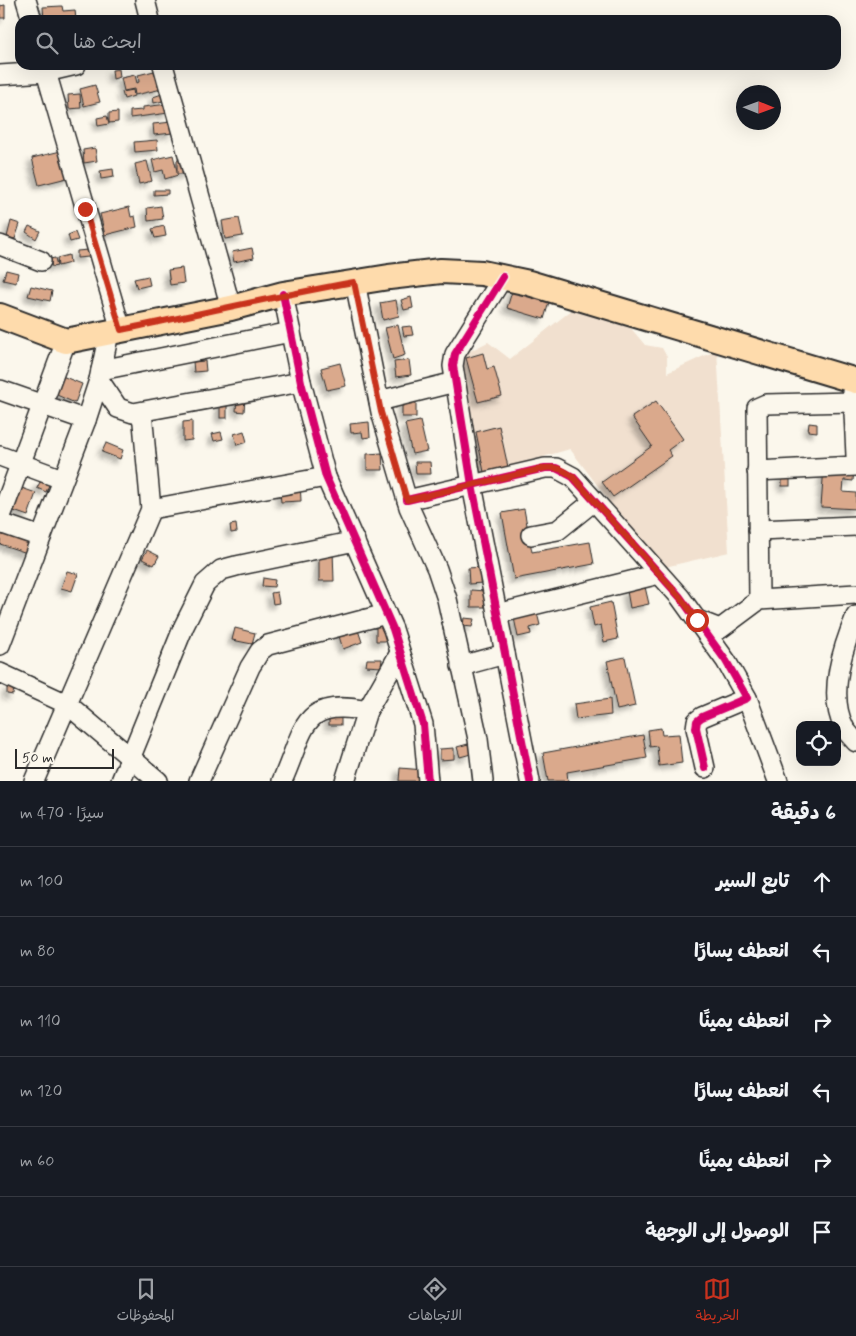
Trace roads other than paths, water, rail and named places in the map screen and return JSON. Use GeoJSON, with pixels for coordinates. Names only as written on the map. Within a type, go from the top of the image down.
{"type":"FeatureCollection","features":[{"type":"Feature","properties":{"kind":"main road"},"geometry":{"type":"LineString","coordinates":[[0,316],[66,341],[231,308],[283,294],[354,282],[442,271],[482,273],[539,286],[854,388]]}},
{"type":"Feature","properties":{"kind":"street"},"geometry":{"type":"LineString","coordinates":[[26,0],[30,15]]}},
{"type":"Feature","properties":{"kind":"street"},"geometry":{"type":"LineString","coordinates":[[145,0],[149,15]]}},
{"type":"Feature","properties":{"kind":"street"},"geometry":{"type":"LineString","coordinates":[[0,78],[40,70]]}},
{"type":"Feature","properties":{"kind":"street"},"geometry":{"type":"LineString","coordinates":[[0,645],[86,420],[115,332],[45,70]]}},
{"type":"Feature","properties":{"kind":"street"},"geometry":{"type":"LineString","coordinates":[[164,70],[231,308]]}},
{"type":"Feature","properties":{"kind":"street"},"geometry":{"type":"LineString","coordinates":[[0,245],[41,261]]}},
{"type":"Feature","properties":{"kind":"street"},"geometry":{"type":"LineString","coordinates":[[503,277],[455,354],[453,366],[472,485],[530,781]]}},
{"type":"Feature","properties":{"kind":"street"},"geometry":{"type":"LineString","coordinates":[[354,282],[379,401],[407,500],[437,569],[447,599],[478,739],[483,781]]}},
{"type":"Feature","properties":{"kind":"street"},"geometry":{"type":"LineString","coordinates":[[283,294],[301,382],[326,476],[356,541],[386,614],[423,724],[428,781]]}},
{"type":"Feature","properties":{"kind":"street"},"geometry":{"type":"LineString","coordinates":[[100,375],[291,332]]}},
{"type":"Feature","properties":{"kind":"street"},"geometry":{"type":"LineString","coordinates":[[41,537],[0,521],[66,341]]}},
{"type":"Feature","properties":{"kind":"street"},"geometry":{"type":"LineString","coordinates":[[100,375],[122,411],[142,412],[301,382]]}},
{"type":"Feature","properties":{"kind":"street"},"geometry":{"type":"LineString","coordinates":[[379,401],[456,382]]}},
{"type":"Feature","properties":{"kind":"street"},"geometry":{"type":"LineString","coordinates":[[759,600],[756,412],[760,406],[854,388],[856,456]]}},
{"type":"Feature","properties":{"kind":"street"},"geometry":{"type":"LineString","coordinates":[[0,390],[86,420]]}},
{"type":"Feature","properties":{"kind":"street"},"geometry":{"type":"LineString","coordinates":[[34,781],[151,509],[142,412]]}},
{"type":"Feature","properties":{"kind":"street"},"geometry":{"type":"LineString","coordinates":[[0,456],[62,479]]}},
{"type":"Feature","properties":{"kind":"street"},"geometry":{"type":"LineString","coordinates":[[757,471],[856,466]]}},
{"type":"Feature","properties":{"kind":"street"},"geometry":{"type":"LineString","coordinates":[[407,500],[556,468],[573,477],[680,597],[726,662],[747,698],[778,781]]}},
{"type":"Feature","properties":{"kind":"street"},"geometry":{"type":"LineString","coordinates":[[151,509],[326,476]]}},
{"type":"Feature","properties":{"kind":"street"},"geometry":{"type":"LineString","coordinates":[[531,535],[558,530],[594,501]]}},
{"type":"Feature","properties":{"kind":"street"},"geometry":{"type":"LineString","coordinates":[[758,530],[856,526]]}},
{"type":"Feature","properties":{"kind":"street"},"geometry":{"type":"LineString","coordinates":[[120,781],[132,758],[184,626],[205,584],[211,577],[221,570],[236,566],[356,541]]}},
{"type":"Feature","properties":{"kind":"street"},"geometry":{"type":"LineString","coordinates":[[497,614],[659,574]]}},
{"type":"Feature","properties":{"kind":"street"},"geometry":{"type":"LineString","coordinates":[[697,620],[720,629],[759,600],[856,594]]}},
{"type":"Feature","properties":{"kind":"street"},"geometry":{"type":"LineString","coordinates":[[199,781],[250,667],[260,651],[268,646],[386,614]]}},
{"type":"Feature","properties":{"kind":"street"},"geometry":{"type":"LineString","coordinates":[[856,616],[846,639],[838,675],[837,706],[844,727],[856,742]]}},
{"type":"Feature","properties":{"kind":"street"},"geometry":{"type":"LineString","coordinates":[[345,781],[367,711],[400,653]]}},
{"type":"Feature","properties":{"kind":"street"},"geometry":{"type":"LineString","coordinates":[[461,666],[505,654]]}},
{"type":"Feature","properties":{"kind":"street"},"geometry":{"type":"LineString","coordinates":[[0,672],[67,704],[158,781]]}},
{"type":"Feature","properties":{"kind":"street"},"geometry":{"type":"LineString","coordinates":[[705,768],[696,728],[697,721],[702,717],[747,698]]}},
{"type":"Feature","properties":{"kind":"street"},"geometry":{"type":"LineString","coordinates":[[282,781],[306,726],[318,710],[330,707],[367,711]]}}]}
